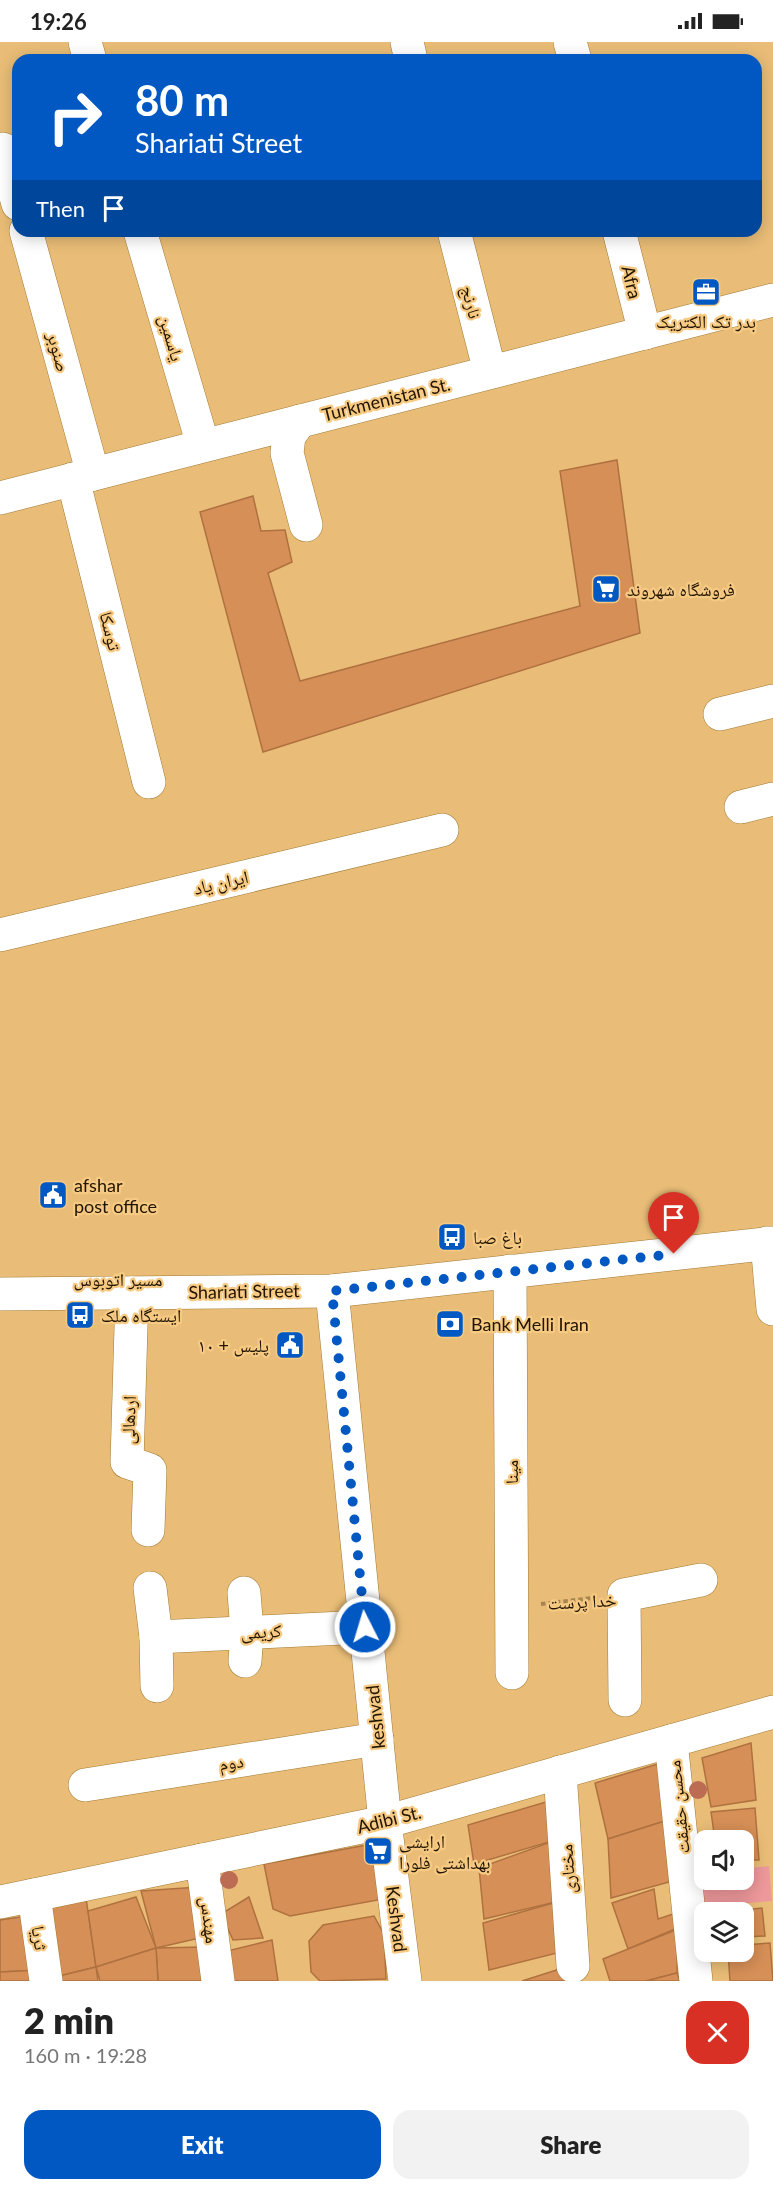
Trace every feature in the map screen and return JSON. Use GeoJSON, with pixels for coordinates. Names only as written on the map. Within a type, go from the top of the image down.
{"type":"FeatureCollection","features":[{"type":"Feature","properties":{"kind":"street"},"geometry":{"type":"LineString","coordinates":[[3,149],[12,182]]}},
{"type":"Feature","properties":{"kind":"street","name":"صنوبر"},"geometry":{"type":"LineString","coordinates":[[27,237],[83,476]]}},
{"type":"Feature","properties":{"kind":"street","name":"یاسمین"},"geometry":{"type":"LineString","coordinates":[[142,237],[203,446]]}},
{"type":"Feature","properties":{"kind":"street","name":"نارنج"},"geometry":{"type":"LineString","coordinates":[[456,237],[490,372]]}},
{"type":"Feature","properties":{"kind":"street","name":"Afra"},"geometry":{"type":"LineString","coordinates":[[621,237],[645,333]]}},
{"type":"Feature","properties":{"kind":"street","name":"Turkmenistan St."},"geometry":{"type":"LineString","coordinates":[[0,498],[773,300]]}},
{"type":"Feature","properties":{"kind":"street"},"geometry":{"type":"LineString","coordinates":[[239,436],[270,461],[298,527],[287,453],[289,436],[300,421]]}},
{"type":"Feature","properties":{"kind":"street","name":"توسکا"},"geometry":{"type":"LineString","coordinates":[[83,476],[149,782]]}},
{"type":"Feature","properties":{"kind":"street"},"geometry":{"type":"LineString","coordinates":[[720,714],[773,701]]}},
{"type":"Feature","properties":{"kind":"street"},"geometry":{"type":"LineString","coordinates":[[741,807],[773,799]]}},
{"type":"Feature","properties":{"kind":"street","name":"ایران یاد"},"geometry":{"type":"LineString","coordinates":[[0,935],[442,830]]}},
{"type":"Feature","properties":{"kind":"street"},"geometry":{"type":"LineString","coordinates":[[771,1238],[773,1309]]}},
{"type":"Feature","properties":{"kind":"street","name":"Shariati Street"},"geometry":{"type":"LineString","coordinates":[[0,1294],[332,1291],[771,1238]]}},
{"type":"Feature","properties":{"kind":"street","name":"مسیر اتوبوس"},"geometry":{"type":"LineString","coordinates":[[0,1280],[334,1278],[771,1238]]}},
{"type":"Feature","properties":{"kind":"street","name":"مینا"},"geometry":{"type":"LineString","coordinates":[[510,1271],[512,1673]]}},
{"type":"Feature","properties":{"kind":"street","name":"keshvad"},"geometry":{"type":"LineString","coordinates":[[332,1291],[385,1822]]}},
{"type":"Feature","properties":{"kind":"street","name":"اردهالی"},"geometry":{"type":"LineString","coordinates":[[132,1293],[127,1462],[150,1470],[148,1530]]}},
{"type":"Feature","properties":{"kind":"street"},"geometry":{"type":"LineString","coordinates":[[624,1595],[701,1580]]}},
{"type":"Feature","properties":{"kind":"street"},"geometry":{"type":"LineString","coordinates":[[150,1588],[156,1637],[157,1686]]}},
{"type":"Feature","properties":{"kind":"street"},"geometry":{"type":"LineString","coordinates":[[244,1593],[246,1646]]}},
{"type":"Feature","properties":{"kind":"street","name":"خدا پرست"},"geometry":{"type":"LineString","coordinates":[[624,1595],[625,1701]]}},
{"type":"Feature","properties":{"kind":"street","name":"کریمی"},"geometry":{"type":"LineString","coordinates":[[156,1637],[246,1646],[365,1627]]}},
{"type":"Feature","properties":{"kind":"street","name":"Adibi St."},"geometry":{"type":"LineString","coordinates":[[0,1902],[385,1822],[773,1712]]}},
{"type":"Feature","properties":{"kind":"street","name":"دوم"},"geometry":{"type":"LineString","coordinates":[[85,1785],[377,1739]]}},
{"type":"Feature","properties":{"kind":"street","name":"محسن حقیقت"},"geometry":{"type":"LineString","coordinates":[[671,1741],[696,1981]]}},
{"type":"Feature","properties":{"kind":"street","name":"مختاری"},"geometry":{"type":"LineString","coordinates":[[560,1772],[573,1966]]}},
{"type":"Feature","properties":{"kind":"street","name":"Keshvad"},"geometry":{"type":"LineString","coordinates":[[385,1822],[405,1981]]}},
{"type":"Feature","properties":{"kind":"street","name":"مهندس"},"geometry":{"type":"LineString","coordinates":[[202,1860],[218,1981]]}},
{"type":"Feature","properties":{"kind":"street","name":"ثریا"},"geometry":{"type":"LineString","coordinates":[[34,1895],[46,1981]]}},
{"type":"Feature","properties":{"kind":"path","name":"خدا پرست"},"geometry":{"type":"LineString","coordinates":[[512,1606],[624,1595]]}},
{"type":"Feature","properties":{"kind":"shaded area"},"geometry":{"type":"Polygon","coordinates":[[[769,1866],[772,1901],[699,1902],[698,1890],[754,1890],[754,1868],[769,1866]]]}},
{"type":"Feature","properties":{"kind":"building","name":"فروشگاه شهروند"},"geometry":{"type":"Polygon","coordinates":[[[617,460],[640,633],[263,752],[200,512],[253,496],[261,531],[285,530],[292,562],[268,573],[300,681],[580,606],[560,471],[617,460]]]}},
{"type":"Feature","properties":{"kind":"building"},"geometry":{"type":"Polygon","coordinates":[[[751,1743],[756,1800],[711,1807],[702,1758],[751,1743]]]}},
{"type":"Feature","properties":{"kind":"building"},"geometry":{"type":"Polygon","coordinates":[[[661,1763],[671,1819],[608,1839],[595,1783],[661,1763]]]}},
{"type":"Feature","properties":{"kind":"building"},"geometry":{"type":"Polygon","coordinates":[[[556,1799],[559,1839],[474,1864],[468,1825],[556,1799]]]}},
{"type":"Feature","properties":{"kind":"building"},"geometry":{"type":"Polygon","coordinates":[[[755,1808],[759,1860],[754,1860],[754,1830],[714,1830],[711,1812],[755,1808]]]}},
{"type":"Feature","properties":{"kind":"building"},"geometry":{"type":"Polygon","coordinates":[[[671,1819],[680,1879],[611,1898],[608,1839],[671,1819]]]}},
{"type":"Feature","properties":{"kind":"building"},"geometry":{"type":"Polygon","coordinates":[[[559,1839],[560,1901],[484,1919],[479,1868],[559,1839]]]}},
{"type":"Feature","properties":{"kind":"building"},"geometry":{"type":"Polygon","coordinates":[[[383,1842],[389,1898],[290,1916],[273,1909],[264,1864],[383,1842]]]}},
{"type":"Feature","properties":{"kind":"building"},"geometry":{"type":"Polygon","coordinates":[[[199,1887],[204,1937],[156,1948],[141,1891],[199,1887]]]}},
{"type":"Feature","properties":{"kind":"building"},"geometry":{"type":"Polygon","coordinates":[[[654,1889],[658,1919],[679,1912],[682,1926],[628,1949],[612,1903],[654,1889]]]}},
{"type":"Feature","properties":{"kind":"building"},"geometry":{"type":"Polygon","coordinates":[[[85,1891],[96,1967],[55,1977],[43,1898],[85,1891]]]}},
{"type":"Feature","properties":{"kind":"building"},"geometry":{"type":"Polygon","coordinates":[[[136,1897],[156,1948],[96,1967],[88,1911],[136,1897]]]}},
{"type":"Feature","properties":{"kind":"building"},"geometry":{"type":"Polygon","coordinates":[[[249,1897],[263,1938],[233,1940],[221,1914],[249,1897]]]}},
{"type":"Feature","properties":{"kind":"building"},"geometry":{"type":"Polygon","coordinates":[[[560,1901],[569,1950],[489,1970],[483,1923],[560,1901]]]}},
{"type":"Feature","properties":{"kind":"building"},"geometry":{"type":"Polygon","coordinates":[[[762,1908],[765,1936],[754,1937],[754,1909],[762,1908]]]}},
{"type":"Feature","properties":{"kind":"building"},"geometry":{"type":"Polygon","coordinates":[[[33,1915],[40,1970],[0,1972],[0,1920],[33,1915]]]}},
{"type":"Feature","properties":{"kind":"building"},"geometry":{"type":"Polygon","coordinates":[[[374,1916],[384,1934],[386,1979],[320,1981],[311,1972],[309,1941],[323,1925],[374,1916]]]}},
{"type":"Feature","properties":{"kind":"building"},"geometry":{"type":"Polygon","coordinates":[[[678,1929],[677,1973],[646,1981],[610,1981],[603,1959],[678,1929]]]}},
{"type":"Feature","properties":{"kind":"building"},"geometry":{"type":"Polygon","coordinates":[[[272,1940],[278,1981],[225,1981],[223,1952],[272,1940]]]}},
{"type":"Feature","properties":{"kind":"building"},"geometry":{"type":"Polygon","coordinates":[[[770,1943],[773,1981],[730,1981],[729,1962],[754,1962],[754,1944],[770,1943]]]}},
{"type":"Feature","properties":{"kind":"building"},"geometry":{"type":"Polygon","coordinates":[[[202,1947],[209,1981],[158,1981],[156,1948],[202,1947]]]}},
{"type":"Feature","properties":{"kind":"building"},"geometry":{"type":"Polygon","coordinates":[[[156,1948],[158,1981],[100,1981],[96,1967],[156,1948]]]}},
{"type":"Feature","properties":{"kind":"building"},"geometry":{"type":"Polygon","coordinates":[[[96,1967],[98,1981],[56,1981],[55,1977],[96,1967]]]}},
{"type":"Feature","properties":{"kind":"building"},"geometry":{"type":"Polygon","coordinates":[[[563,1968],[566,1981],[522,1981],[563,1968]]]}},
{"type":"Feature","properties":{"kind":"building"},"geometry":{"type":"Polygon","coordinates":[[[40,1970],[42,1981],[0,1981],[0,1972],[40,1970]]]}},
{"type":"Feature","properties":{"kind":"building"},"geometry":{"type":"Polygon","coordinates":[[[677,1973],[680,1981],[646,1981],[677,1973]]]}},
{"type":"Feature","properties":{"kind":"place","name":"بدر تک الکتریک"},"geometry":{"type":"Point","coordinates":[706,292]}},
{"type":"Feature","properties":{"kind":"place","name":"فروشگاه شهروند"},"geometry":{"type":"Point","coordinates":[606,589]}},
{"type":"Feature","properties":{"kind":"place","name":"afshar post office"},"geometry":{"type":"Point","coordinates":[53,1195]}},
{"type":"Feature","properties":{"kind":"place","name":"باغ صبا"},"geometry":{"type":"Point","coordinates":[452,1237]}},
{"type":"Feature","properties":{"kind":"place","name":"ایستگاه ملک"},"geometry":{"type":"Point","coordinates":[80,1315]}},
{"type":"Feature","properties":{"kind":"place","name":"Bank Melli Iran"},"geometry":{"type":"Point","coordinates":[450,1324]}},
{"type":"Feature","properties":{"kind":"place","name":"پلیس + ۱۰"},"geometry":{"type":"Point","coordinates":[290,1345]}},
{"type":"Feature","properties":{"kind":"place","name":"ارایشی بهداشتی فلورا"},"geometry":{"type":"Point","coordinates":[378,1851]}},
{"type":"Feature","properties":{"kind":"route"},"geometry":{"type":"LineString","coordinates":[[365,1627],[332,1291],[674,1254]]}}]}
